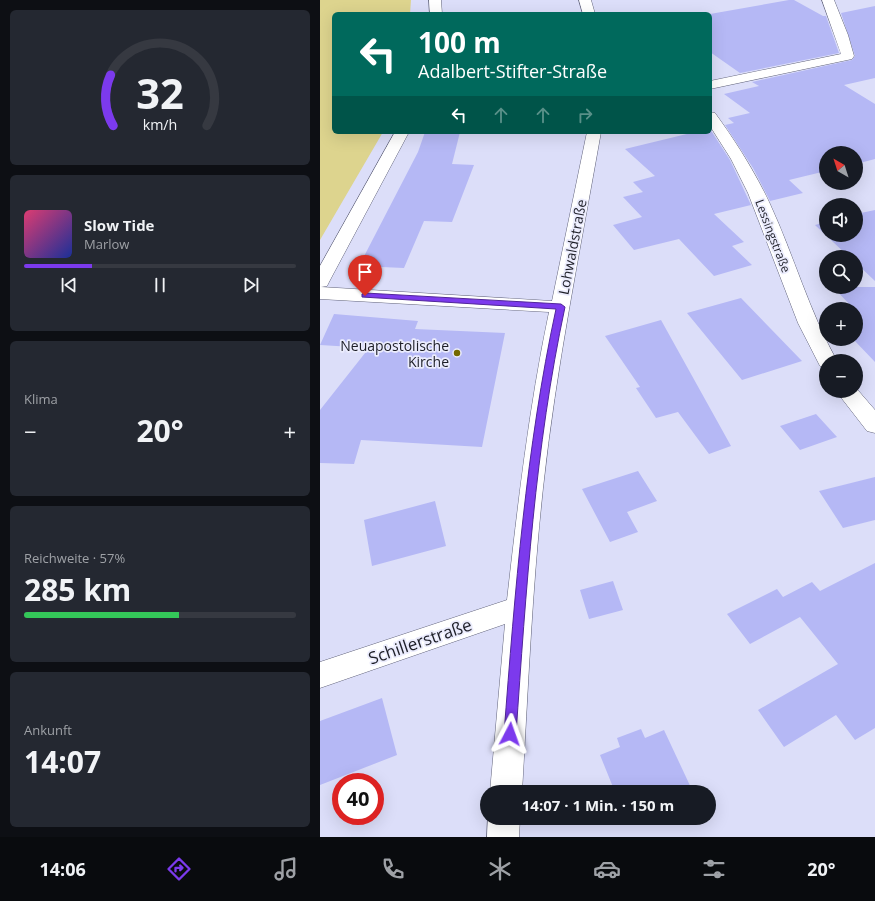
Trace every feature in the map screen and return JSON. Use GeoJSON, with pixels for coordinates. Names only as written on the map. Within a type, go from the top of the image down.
{"type":"FeatureCollection","features":[{"type":"Feature","properties":{"kind":"street"},"geometry":{"type":"LineString","coordinates":[[435,0],[436,12]]}},
{"type":"Feature","properties":{"kind":"street"},"geometry":{"type":"LineString","coordinates":[[585,0],[588,12]]}},
{"type":"Feature","properties":{"kind":"street"},"geometry":{"type":"LineString","coordinates":[[712,85],[848,56],[828,0]]}},
{"type":"Feature","properties":{"kind":"street","name":"Lessingstraße"},"geometry":{"type":"LineString","coordinates":[[712,119],[741,163],[762,205],[804,317],[823,354]]}},
{"type":"Feature","properties":{"kind":"street"},"geometry":{"type":"LineString","coordinates":[[320,282],[401,134]]}},
{"type":"Feature","properties":{"kind":"street","name":"Lohwaldstraße"},"geometry":{"type":"LineString","coordinates":[[507,785],[531,489],[550,357],[594,134]]}},
{"type":"Feature","properties":{"kind":"street"},"geometry":{"type":"LineString","coordinates":[[320,293],[561,307]]}},
{"type":"Feature","properties":{"kind":"street"},"geometry":{"type":"LineString","coordinates":[[853,398],[875,425]]}},
{"type":"Feature","properties":{"kind":"street","name":"Schillerstraße"},"geometry":{"type":"LineString","coordinates":[[320,675],[520,608]]}},
{"type":"Feature","properties":{"kind":"street"},"geometry":{"type":"LineString","coordinates":[[502,837],[503,825]]}},
{"type":"Feature","properties":{"kind":"shaded area"},"geometry":{"type":"Polygon","coordinates":[[[320,0],[411,0],[410,12],[332,12],[332,134],[382,134],[320,240],[320,0]]]}},
{"type":"Feature","properties":{"kind":"building"},"geometry":{"type":"Polygon","coordinates":[[[794,0],[823,16],[826,16],[839,53],[740,73],[712,53],[712,14],[794,0]]]}},
{"type":"Feature","properties":{"kind":"building"},"geometry":{"type":"Polygon","coordinates":[[[875,6],[875,78],[844,85],[875,104],[875,159],[863,162],[863,146],[819,146],[819,173],[789,180],[803,193],[770,201],[753,168],[725,125],[734,123],[728,118],[750,113],[724,94],[759,86],[752,82],[852,60],[855,56],[841,13],[875,6]]]}},
{"type":"Feature","properties":{"kind":"building"},"geometry":{"type":"Polygon","coordinates":[[[712,132],[730,160],[751,205],[714,214],[744,242],[732,246],[752,265],[714,276],[679,239],[634,250],[613,225],[642,217],[623,197],[643,192],[633,182],[655,176],[625,149],[687,134],[712,134],[712,132]]]}},
{"type":"Feature","properties":{"kind":"building"},"geometry":{"type":"Polygon","coordinates":[[[424,134],[460,134],[452,164],[474,165],[452,222],[424,221],[404,268],[359,266],[418,152],[424,134]]]}},
{"type":"Feature","properties":{"kind":"building"},"geometry":{"type":"Polygon","coordinates":[[[875,210],[875,281],[863,270],[863,250],[842,250],[833,242],[863,242],[863,213],[875,210]]]}},
{"type":"Feature","properties":{"kind":"building"},"geometry":{"type":"Polygon","coordinates":[[[863,287],[875,287],[875,362],[860,346],[863,346],[863,302],[847,302],[840,294],[863,294],[863,287]]]}},
{"type":"Feature","properties":{"kind":"building"},"geometry":{"type":"Polygon","coordinates":[[[741,298],[802,361],[742,380],[687,313],[741,298]]]}},
{"type":"Feature","properties":{"kind":"building"},"geometry":{"type":"Polygon","coordinates":[[[334,314],[418,321],[415,329],[505,333],[482,447],[361,440],[354,464],[320,463],[320,410],[369,348],[320,345],[334,314]]]}},
{"type":"Feature","properties":{"kind":"building"},"geometry":{"type":"Polygon","coordinates":[[[661,320],[731,446],[709,454],[678,412],[656,418],[636,388],[640,387],[605,336],[661,320]]]}},
{"type":"Feature","properties":{"kind":"building"},"geometry":{"type":"Polygon","coordinates":[[[816,414],[837,437],[800,450],[780,426],[816,414]]]}},
{"type":"Feature","properties":{"kind":"building"},"geometry":{"type":"Polygon","coordinates":[[[638,471],[657,501],[627,512],[638,532],[610,542],[582,489],[638,471]]]}},
{"type":"Feature","properties":{"kind":"building"},"geometry":{"type":"Polygon","coordinates":[[[875,477],[875,520],[843,528],[819,491],[875,477]]]}},
{"type":"Feature","properties":{"kind":"building"},"geometry":{"type":"Polygon","coordinates":[[[435,501],[446,546],[372,566],[364,520],[435,501]]]}},
{"type":"Feature","properties":{"kind":"building"},"geometry":{"type":"Polygon","coordinates":[[[875,563],[875,728],[855,740],[836,715],[784,747],[758,710],[838,664],[800,617],[750,644],[727,614],[777,589],[783,597],[812,582],[820,591],[875,563]]]}},
{"type":"Feature","properties":{"kind":"building"},"geometry":{"type":"Polygon","coordinates":[[[613,581],[623,610],[589,619],[580,590],[613,581]]]}},
{"type":"Feature","properties":{"kind":"building"},"geometry":{"type":"Polygon","coordinates":[[[382,698],[397,755],[351,773],[332,773],[332,780],[320,785],[320,721],[382,698]]]}},
{"type":"Feature","properties":{"kind":"building"},"geometry":{"type":"Polygon","coordinates":[[[641,729],[645,738],[664,730],[690,785],[612,785],[600,755],[620,747],[617,738],[641,729]]]}},
{"type":"Feature","properties":{"kind":"place","name":"Neuapostolische Kirche"},"geometry":{"type":"Point","coordinates":[457,353]}},
{"type":"Feature","properties":{"kind":"route"},"geometry":{"type":"LineString","coordinates":[[365,296],[561,307],[550,357],[531,489],[510,734]]}}]}
